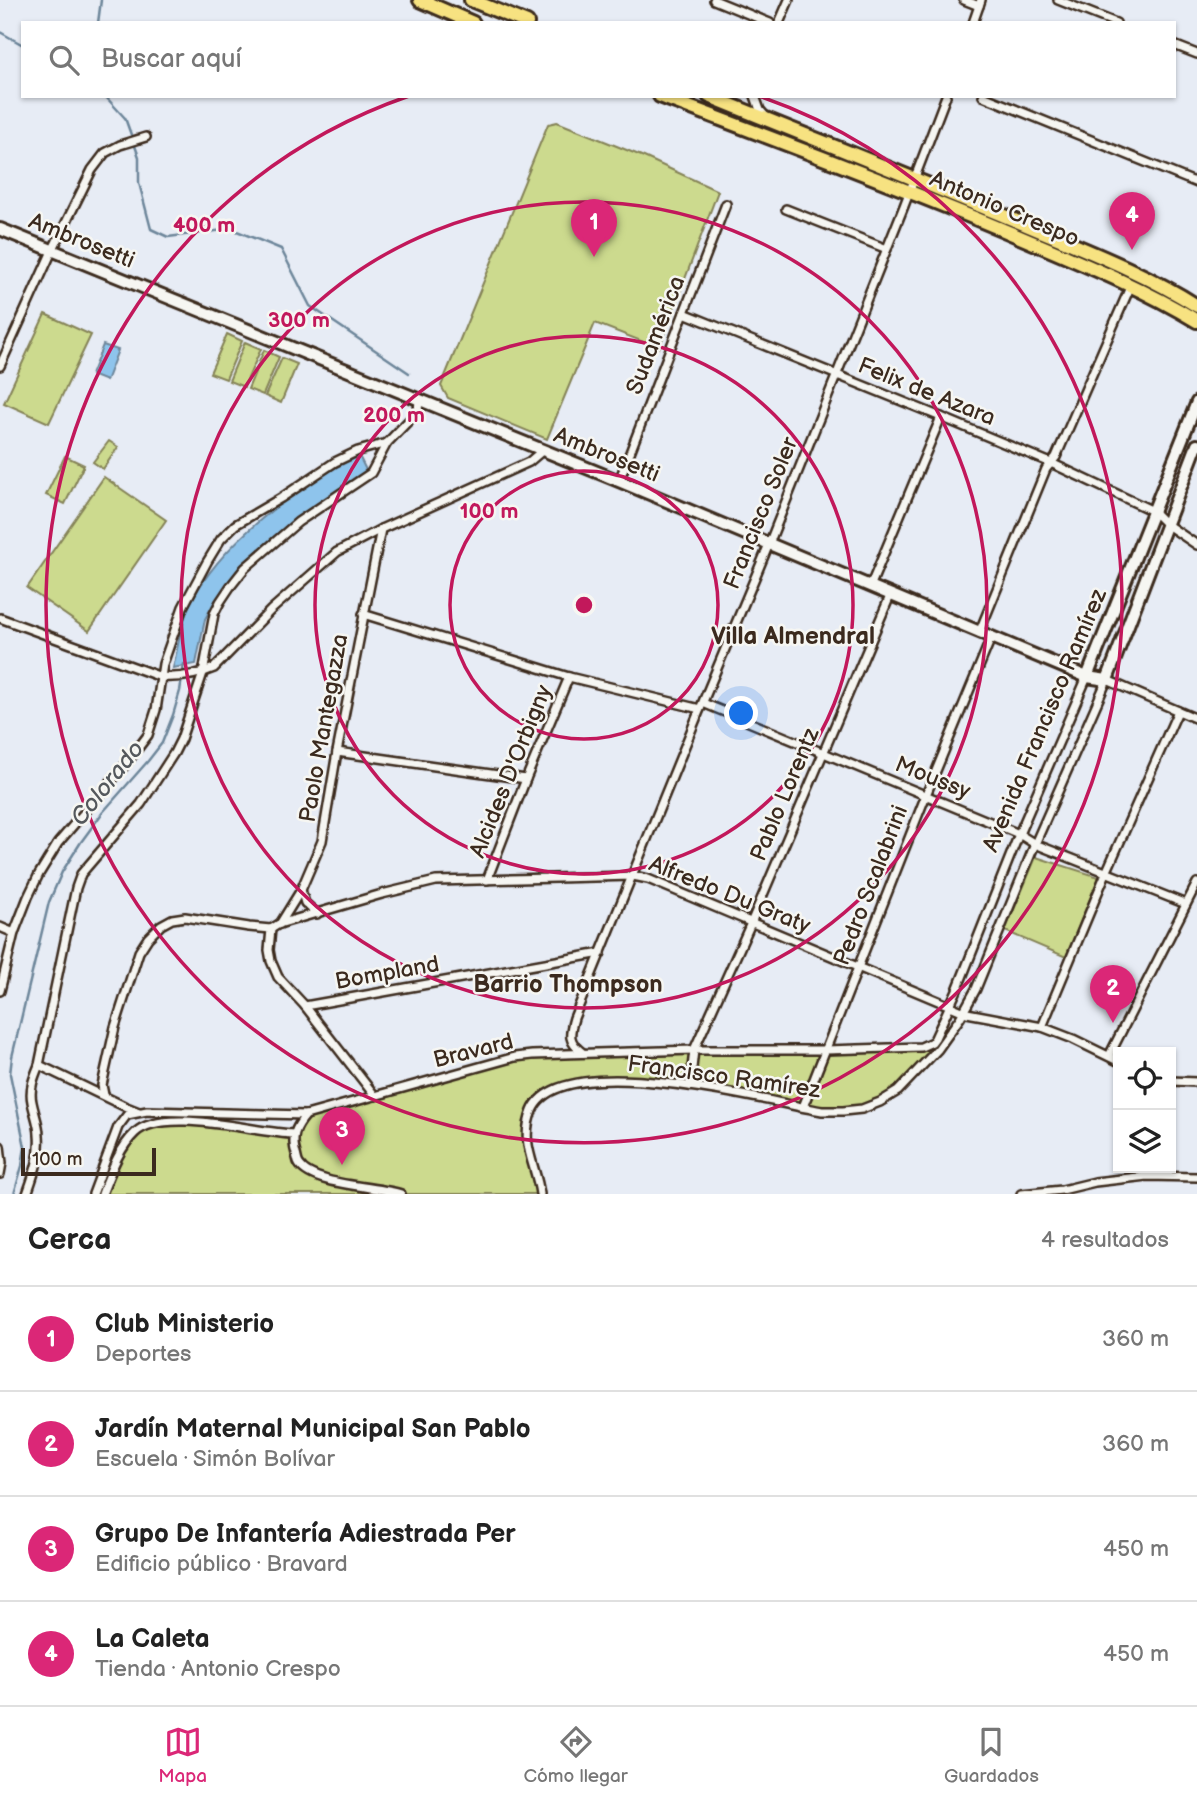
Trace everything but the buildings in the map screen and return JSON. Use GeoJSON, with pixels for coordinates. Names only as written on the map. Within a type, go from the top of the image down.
{"type":"FeatureCollection","features":[{"type":"Feature","properties":{"kind":"main road"},"geometry":{"type":"LineString","coordinates":[[419,0],[468,21]]}},
{"type":"Feature","properties":{"kind":"main road"},"geometry":{"type":"LineString","coordinates":[[471,0],[522,21]]}},
{"type":"Feature","properties":{"kind":"main road","name":"Antonio Crespo"},"geometry":{"type":"LineString","coordinates":[[665,98],[910,191],[1132,285],[1197,321]]}},
{"type":"Feature","properties":{"kind":"main road","name":"Antonio Crespo"},"geometry":{"type":"LineString","coordinates":[[714,98],[915,178],[1133,271],[1197,306]]}},
{"type":"Feature","properties":{"kind":"street"},"geometry":{"type":"LineString","coordinates":[[714,0],[765,21]]}},
{"type":"Feature","properties":{"kind":"street"},"geometry":{"type":"LineString","coordinates":[[780,21],[789,0]]}},
{"type":"Feature","properties":{"kind":"street"},"geometry":{"type":"LineString","coordinates":[[964,0],[980,3],[974,21]]}},
{"type":"Feature","properties":{"kind":"street"},"geometry":{"type":"LineString","coordinates":[[1058,0],[1111,21]]}},
{"type":"Feature","properties":{"kind":"street"},"geometry":{"type":"LineString","coordinates":[[1176,46],[1197,54]]}},
{"type":"Feature","properties":{"kind":"street"},"geometry":{"type":"LineString","coordinates":[[756,98],[760,110],[769,121]]}},
{"type":"Feature","properties":{"kind":"street","name":"Francisco Soler"},"geometry":{"type":"LineString","coordinates":[[583,1053],[573,1045],[570,1033],[574,1018],[769,544],[945,98]]}},
{"type":"Feature","properties":{"kind":"street"},"geometry":{"type":"LineString","coordinates":[[988,98],[1197,183]]}},
{"type":"Feature","properties":{"kind":"street"},"geometry":{"type":"LineString","coordinates":[[0,366],[92,170],[105,153],[146,136]]}},
{"type":"Feature","properties":{"kind":"street","name":"Sudamérica"},"geometry":{"type":"LineString","coordinates":[[619,481],[726,204]]}},
{"type":"Feature","properties":{"kind":"street"},"geometry":{"type":"LineString","coordinates":[[786,209],[887,249]]}},
{"type":"Feature","properties":{"kind":"street","name":"Ambrosetti"},"geometry":{"type":"LineString","coordinates":[[0,229],[619,481],[991,638],[1087,677],[1107,680],[1197,719]]}},
{"type":"Feature","properties":{"kind":"street"},"geometry":{"type":"LineString","coordinates":[[979,633],[1046,469],[1056,457],[1132,285]]}},
{"type":"Feature","properties":{"kind":"street","name":"Felix de Azara"},"geometry":{"type":"LineString","coordinates":[[684,313],[1051,463],[1153,511],[1166,524],[1197,545]]}},
{"type":"Feature","properties":{"kind":"street"},"geometry":{"type":"LineString","coordinates":[[27,1194],[40,1148],[31,1093],[33,1078],[39,1065],[81,874],[141,804],[174,753],[181,739],[214,614],[220,602],[245,568],[298,522],[371,473],[387,443],[418,411],[419,400]]}},
{"type":"Feature","properties":{"kind":"street","name":"Avenida Francisco Ramírez"},"geometry":{"type":"LineString","coordinates":[[921,1047],[928,1045],[935,1038],[950,1005],[1018,834],[1087,677],[1197,402]]}},
{"type":"Feature","properties":{"kind":"street"},"geometry":{"type":"LineString","coordinates":[[870,587],[941,416]]}},
{"type":"Feature","properties":{"kind":"street"},"geometry":{"type":"LineString","coordinates":[[0,991],[14,933],[39,874],[58,843],[148,736],[165,677],[163,664],[183,607],[206,562],[227,532],[335,462],[358,451],[387,443]]}},
{"type":"Feature","properties":{"kind":"street","name":"Avenida Francisco Ramírez"},"geometry":{"type":"LineString","coordinates":[[929,1059],[964,1012],[975,989],[1107,680],[1197,445]]}},
{"type":"Feature","properties":{"kind":"street"},"geometry":{"type":"LineString","coordinates":[[0,618],[165,677],[199,674],[214,668],[271,610],[337,552],[381,529],[529,462],[543,450]]}},
{"type":"Feature","properties":{"kind":"street","name":"Paolo Mantegazza"},"geometry":{"type":"LineString","coordinates":[[279,924],[301,890],[323,841],[337,752],[381,529]]}},
{"type":"Feature","properties":{"kind":"street","name":"Pablo Lorentz"},"geometry":{"type":"LineString","coordinates":[[690,1086],[694,1050],[890,596]]}},
{"type":"Feature","properties":{"kind":"street","name":"Moussy"},"geometry":{"type":"LineString","coordinates":[[363,614],[569,677],[701,706],[822,753],[1018,834],[1035,844],[1186,904]]}},
{"type":"Feature","properties":{"kind":"street","name":"Pedro Scalabrini"},"geometry":{"type":"LineString","coordinates":[[803,1107],[991,638]]}},
{"type":"Feature","properties":{"kind":"street","name":"Alcides D'Orbigny"},"geometry":{"type":"LineString","coordinates":[[487,880],[569,677]]}},
{"type":"Feature","properties":{"kind":"street"},"geometry":{"type":"LineString","coordinates":[[1042,1027],[1178,711]]}},
{"type":"Feature","properties":{"kind":"street"},"geometry":{"type":"LineString","coordinates":[[337,752],[526,779]]}},
{"type":"Feature","properties":{"kind":"street","name":"Alfredo Du Graty"},"geometry":{"type":"LineString","coordinates":[[271,929],[279,924],[436,881],[633,876],[648,879],[964,1012],[1042,1027],[1113,1058]]}},
{"type":"Feature","properties":{"kind":"street"},"geometry":{"type":"LineString","coordinates":[[1109,1056],[1197,883]]}},
{"type":"Feature","properties":{"kind":"street"},"geometry":{"type":"LineString","coordinates":[[301,890],[305,904],[317,914]]}},
{"type":"Feature","properties":{"kind":"street"},"geometry":{"type":"LineString","coordinates":[[104,1096],[102,1085],[115,1027],[139,951],[162,925],[172,919],[185,917],[271,929],[269,950],[278,977],[305,1006],[375,1096]]}},
{"type":"Feature","properties":{"kind":"street"},"geometry":{"type":"LineString","coordinates":[[0,927],[14,933]]}},
{"type":"Feature","properties":{"kind":"street","name":"Bompland"},"geometry":{"type":"LineString","coordinates":[[305,1006],[601,953]]}},
{"type":"Feature","properties":{"kind":"street","name":"Bravard"},"geometry":{"type":"LineString","coordinates":[[140,1112],[159,1110],[306,1115],[515,1057],[694,1050],[921,1047]]}},
{"type":"Feature","properties":{"kind":"street","name":"Francisco Ramírez"},"geometry":{"type":"LineString","coordinates":[[540,1194],[526,1135],[533,1110],[539,1100],[556,1088],[589,1081],[650,1081],[833,1111],[862,1109],[898,1091],[929,1059]]}},
{"type":"Feature","properties":{"kind":"street"},"geometry":{"type":"LineString","coordinates":[[39,1065],[140,1112]]}},
{"type":"Feature","properties":{"kind":"street"},"geometry":{"type":"LineString","coordinates":[[1176,1081],[1197,1082]]}},
{"type":"Feature","properties":{"kind":"street"},"geometry":{"type":"LineString","coordinates":[[93,1194],[120,1123],[127,1115],[140,1112]]}},
{"type":"Feature","properties":{"kind":"street"},"geometry":{"type":"LineString","coordinates":[[306,1115],[293,1133],[293,1146],[299,1164],[310,1174],[332,1182],[401,1194]]}},
{"type":"Feature","properties":{"kind":"street"},"geometry":{"type":"LineString","coordinates":[[102,1194],[126,1143],[136,1131],[151,1124],[170,1121],[218,1124],[293,1133]]}},
{"type":"Feature","properties":{"kind":"street"},"geometry":{"type":"LineString","coordinates":[[0,1146],[0,1174]]}},
{"type":"Feature","properties":{"kind":"street"},"geometry":{"type":"LineString","coordinates":[[1021,1194],[1147,1176],[1197,1177]]}},
{"type":"Feature","properties":{"kind":"street"},"geometry":{"type":"LineString","coordinates":[[380,1194],[388,1190]]}},
{"type":"Feature","properties":{"kind":"green space"},"geometry":{"type":"Polygon","coordinates":[[[557,122],[644,157],[718,191],[659,348],[595,323],[547,439],[448,398],[441,386],[548,124],[557,122]]]}},
{"type":"Feature","properties":{"kind":"green space"},"geometry":{"type":"Polygon","coordinates":[[[45,314],[91,335],[49,423],[4,403],[45,314]]]}},
{"type":"Feature","properties":{"kind":"green space"},"geometry":{"type":"Polygon","coordinates":[[[227,334],[242,341],[226,379],[210,373],[227,334]]]}},
{"type":"Feature","properties":{"kind":"green space"},"geometry":{"type":"Polygon","coordinates":[[[245,342],[261,349],[244,387],[229,381],[245,342]]]}},
{"type":"Feature","properties":{"kind":"green space"},"geometry":{"type":"Polygon","coordinates":[[[264,350],[279,357],[263,395],[248,389],[264,350]]]}},
{"type":"Feature","properties":{"kind":"green space"},"geometry":{"type":"Polygon","coordinates":[[[282,358],[297,364],[281,403],[265,396],[282,358]]]}},
{"type":"Feature","properties":{"kind":"green space"},"geometry":{"type":"Polygon","coordinates":[[[109,441],[118,447],[103,469],[93,462],[109,441]]]}},
{"type":"Feature","properties":{"kind":"green space"},"geometry":{"type":"Polygon","coordinates":[[[65,456],[84,465],[65,504],[46,495],[65,456]]]}},
{"type":"Feature","properties":{"kind":"green space"},"geometry":{"type":"Polygon","coordinates":[[[104,477],[166,520],[89,631],[27,588],[104,477]]]}},
{"type":"Feature","properties":{"kind":"green space"},"geometry":{"type":"Polygon","coordinates":[[[1036,857],[1099,877],[1066,957],[1005,931],[1036,857]]]}},
{"type":"Feature","properties":{"kind":"green space"},"geometry":{"type":"Polygon","coordinates":[[[921,1047],[928,1051],[929,1059],[905,1085],[880,1102],[843,1111],[690,1086],[588,1081],[539,1099],[526,1135],[540,1194],[401,1194],[388,1190],[380,1194],[102,1194],[110,1174],[136,1131],[170,1121],[293,1133],[306,1115],[515,1057],[921,1047]]]}},
{"type":"Feature","properties":{"kind":"water"},"geometry":{"type":"Polygon","coordinates":[[[103,345],[118,350],[106,381],[91,375],[103,345]]]}},
{"type":"Feature","properties":{"kind":"water"},"geometry":{"type":"Polygon","coordinates":[[[359,456],[367,472],[295,519],[241,565],[205,619],[196,664],[173,668],[189,606],[219,561],[262,518],[286,499],[359,456]]]}},
{"type":"Feature","properties":{"kind":"waterway"},"geometry":{"type":"LineString","coordinates":[[98,21],[101,0]]}},
{"type":"Feature","properties":{"kind":"waterway","name":"Colorado"},"geometry":{"type":"LineString","coordinates":[[0,32],[21,44]]}},
{"type":"Feature","properties":{"kind":"waterway","name":"Colorado"},"geometry":{"type":"LineString","coordinates":[[107,98],[125,118],[139,157],[139,183],[151,229],[168,237],[232,229],[281,249],[310,306],[409,373]]}},
{"type":"Feature","properties":{"kind":"waterway","name":"Colorado"},"geometry":{"type":"LineString","coordinates":[[14,1194],[25,1147],[10,1074],[12,1057],[49,902],[62,872],[81,842],[162,743],[180,691],[184,664]]}},
{"type":"Feature","properties":{"kind":"place","name":"La Caleta"},"geometry":{"type":"Point","coordinates":[1132,250]}},
{"type":"Feature","properties":{"kind":"place","name":"Club Ministerio"},"geometry":{"type":"Point","coordinates":[594,257]}},
{"type":"Feature","properties":{"kind":"place","name":"Jardín Maternal Municipal San Pablo"},"geometry":{"type":"Point","coordinates":[1113,1023]}},
{"type":"Feature","properties":{"kind":"place","name":"Grupo De Infantería Adiestrada Per"},"geometry":{"type":"Point","coordinates":[342,1165]}},
{"type":"Feature","properties":{"kind":"district","name":"Villa Almendral"},"geometry":{"type":"Point","coordinates":[793,636]}},
{"type":"Feature","properties":{"kind":"district","name":"Barrio Thompson"},"geometry":{"type":"Point","coordinates":[568,984]}}]}
